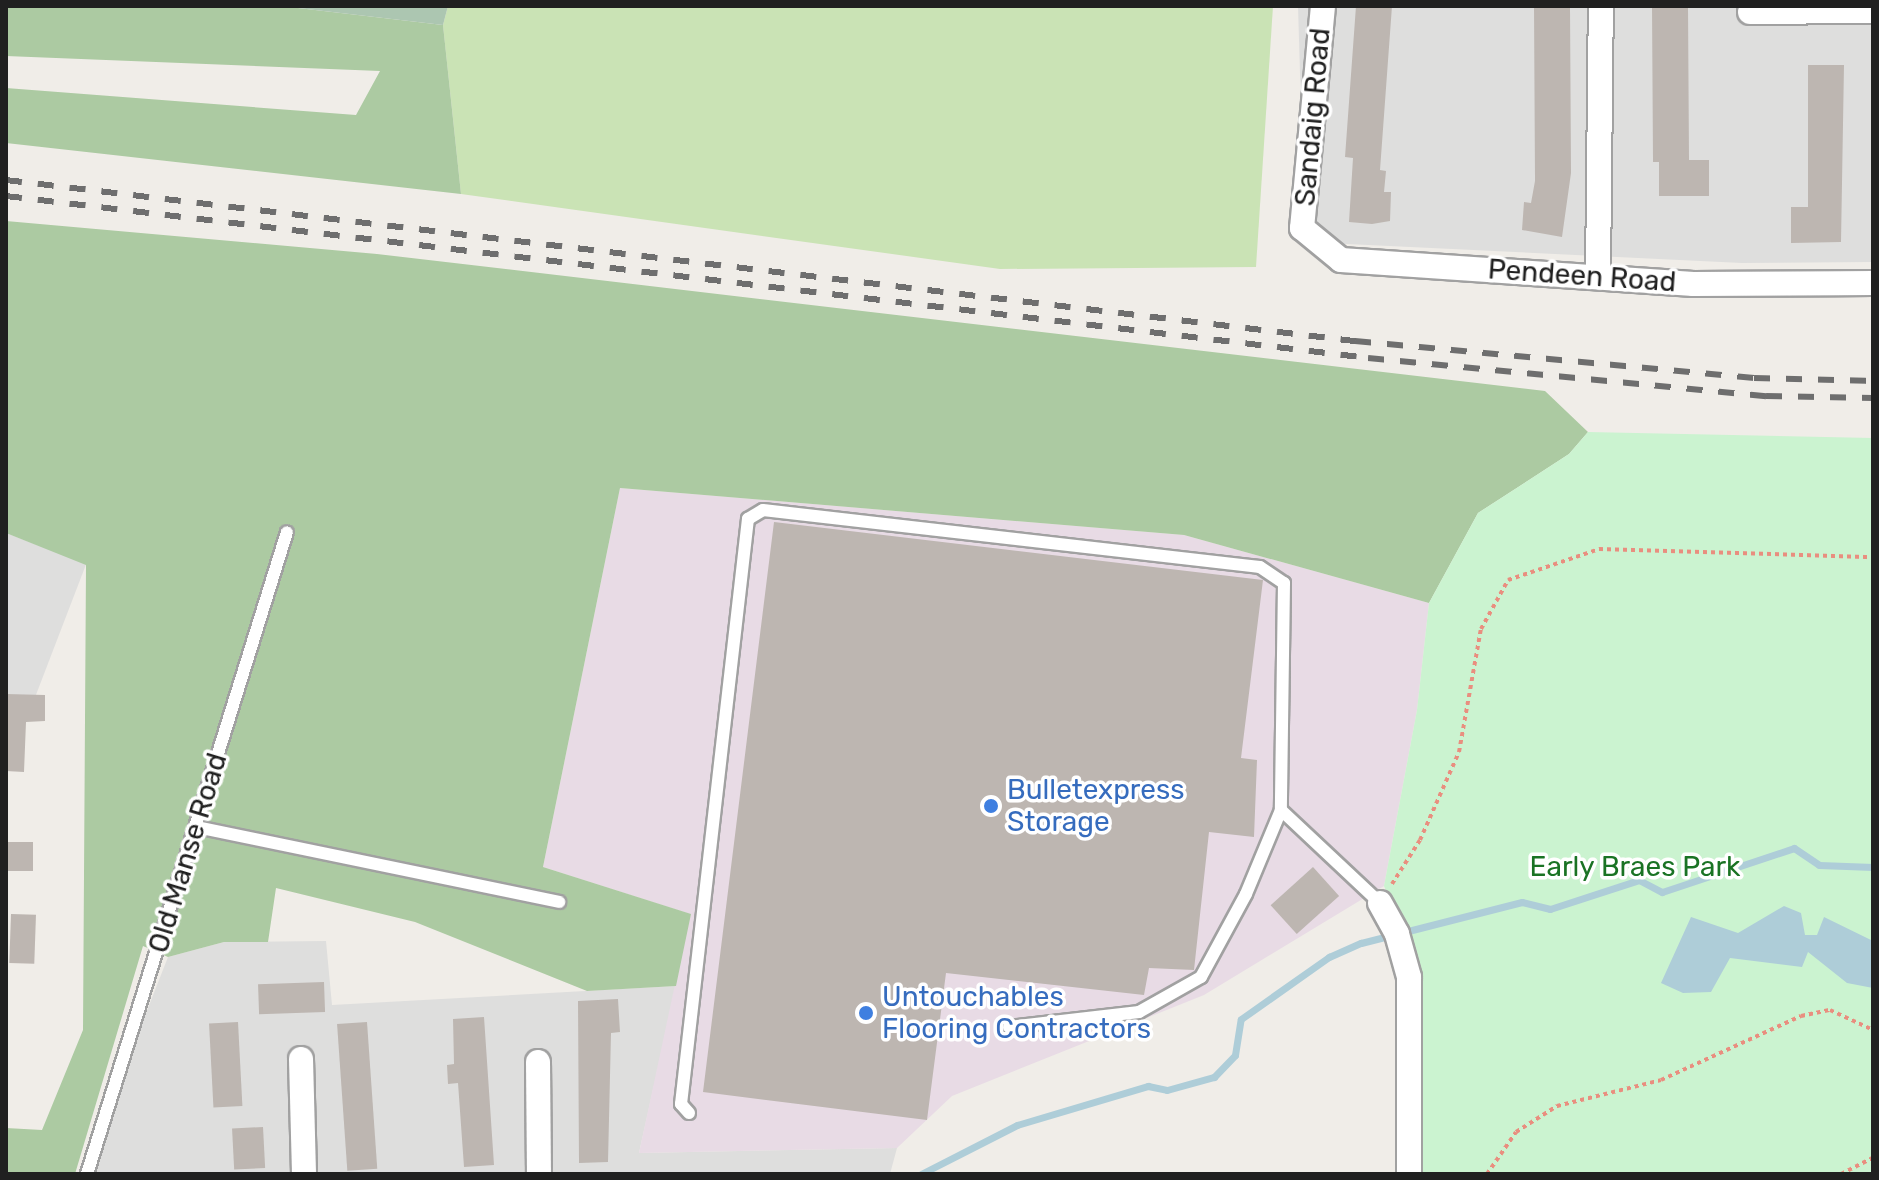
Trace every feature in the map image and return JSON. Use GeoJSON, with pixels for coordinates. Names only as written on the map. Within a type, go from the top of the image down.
{"type":"FeatureCollection","features":[{"type":"Feature","properties":{"kind":"street","name":"Sandaig Road"},"geometry":{"type":"LineString","coordinates":[[1302,228],[1323,6]]}},
{"type":"Feature","properties":{"kind":"street"},"geometry":{"type":"LineString","coordinates":[[1598,277],[1601,6]]}},
{"type":"Feature","properties":{"kind":"street"},"geometry":{"type":"LineString","coordinates":[[1750,12],[1873,11]]}},
{"type":"Feature","properties":{"kind":"street","name":"Pendeen Road"},"geometry":{"type":"LineString","coordinates":[[1302,228],[1341,260],[1598,277],[1873,283]]}},
{"type":"Feature","properties":{"kind":"street"},"geometry":{"type":"LineString","coordinates":[[1380,903],[1397,934],[1409,977],[1409,1174]]}},
{"type":"Feature","properties":{"kind":"street"},"geometry":{"type":"LineString","coordinates":[[301,1059],[304,1174]]}},
{"type":"Feature","properties":{"kind":"street"},"geometry":{"type":"LineString","coordinates":[[538,1062],[539,1174]]}},
{"type":"Feature","properties":{"kind":"lane"},"geometry":{"type":"LineString","coordinates":[[689,1113],[681,1104],[748,519],[763,510],[1260,567],[1284,583],[1281,810],[1246,894],[1201,977],[1139,1012],[1009,1027]]}},
{"type":"Feature","properties":{"kind":"lane","name":"Old Manse Road"},"geometry":{"type":"LineString","coordinates":[[87,1174],[287,532]]}},
{"type":"Feature","properties":{"kind":"lane"},"geometry":{"type":"LineString","coordinates":[[1281,810],[1380,903]]}},
{"type":"Feature","properties":{"kind":"lane"},"geometry":{"type":"LineString","coordinates":[[197,827],[559,902]]}},
{"type":"Feature","properties":{"kind":"path"},"geometry":{"type":"LineString","coordinates":[[1380,903],[1420,840],[1459,752],[1481,629],[1508,580],[1599,549],[1873,557]]}},
{"type":"Feature","properties":{"kind":"path"},"geometry":{"type":"LineString","coordinates":[[1487,1174],[1516,1132],[1557,1106],[1661,1080],[1801,1016],[1830,1010],[1873,1030]]}},
{"type":"Feature","properties":{"kind":"path"},"geometry":{"type":"LineString","coordinates":[[1841,1174],[1873,1158]]}},
{"type":"Feature","properties":{"kind":"shaded area"},"geometry":{"type":"Polygon","coordinates":[[[1298,6],[1873,6],[1873,262],[1742,263],[1305,242],[1298,6]]]}},
{"type":"Feature","properties":{"kind":"shaded area"},"geometry":{"type":"Polygon","coordinates":[[[620,488],[1184,535],[1429,603],[1417,710],[1384,886],[1204,995],[952,1096],[897,1148],[639,1153],[690,914],[543,867],[620,488]]]}},
{"type":"Feature","properties":{"kind":"shaded area"},"geometry":{"type":"Polygon","coordinates":[[[6,533],[86,564],[6,773],[6,533]]]}},
{"type":"Feature","properties":{"kind":"shaded area"},"geometry":{"type":"Polygon","coordinates":[[[326,941],[332,1005],[676,986],[639,1153],[897,1148],[890,1174],[83,1174],[168,957],[224,942],[326,941]]]}},
{"type":"Feature","properties":{"kind":"green space"},"geometry":{"type":"Polygon","coordinates":[[[6,6],[281,6],[443,25],[461,194],[6,143],[6,88],[356,115],[380,71],[6,56],[6,6]]]}},
{"type":"Feature","properties":{"kind":"green space"},"geometry":{"type":"Polygon","coordinates":[[[281,6],[448,6],[443,25],[281,6]]]}},
{"type":"Feature","properties":{"kind":"green space"},"geometry":{"type":"Polygon","coordinates":[[[448,6],[1273,6],[1256,267],[1000,269],[461,194],[443,25],[448,6]]]}},
{"type":"Feature","properties":{"kind":"green space"},"geometry":{"type":"Polygon","coordinates":[[[6,221],[377,254],[1545,391],[1588,432],[1569,454],[1478,513],[1429,603],[1184,535],[620,488],[543,867],[691,914],[676,986],[587,991],[415,922],[276,888],[268,942],[224,942],[168,957],[143,946],[75,1174],[6,1174],[6,1128],[42,1130],[83,1030],[86,565],[6,533],[6,221]]]}},
{"type":"Feature","properties":{"kind":"green space","name":"Early Braes Park"},"geometry":{"type":"Polygon","coordinates":[[[1588,432],[1873,438],[1873,1174],[1416,1174],[1420,968],[1384,886],[1417,710],[1429,603],[1478,513],[1569,454],[1588,432]]]}},
{"type":"Feature","properties":{"kind":"water"},"geometry":{"type":"Polygon","coordinates":[[[1784,906],[1801,913],[1805,935],[1817,935],[1824,917],[1871,940],[1873,988],[1847,983],[1808,952],[1802,967],[1730,958],[1711,992],[1683,993],[1661,983],[1691,917],[1738,933],[1784,906]]]}},
{"type":"Feature","properties":{"kind":"building"},"geometry":{"type":"Polygon","coordinates":[[[1356,6],[1392,6],[1380,170],[1386,171],[1384,192],[1391,192],[1390,221],[1372,224],[1349,222],[1353,158],[1345,157],[1356,6]]]}},
{"type":"Feature","properties":{"kind":"building"},"geometry":{"type":"Polygon","coordinates":[[[1534,6],[1570,6],[1571,173],[1562,237],[1522,230],[1524,202],[1531,203],[1535,181],[1534,6]]]}},
{"type":"Feature","properties":{"kind":"building"},"geometry":{"type":"Polygon","coordinates":[[[1652,6],[1688,6],[1689,160],[1709,160],[1709,196],[1659,196],[1659,162],[1653,162],[1652,6]]]}},
{"type":"Feature","properties":{"kind":"building"},"geometry":{"type":"Polygon","coordinates":[[[1808,65],[1844,65],[1841,242],[1791,243],[1791,207],[1808,207],[1808,65]]]}},
{"type":"Feature","properties":{"kind":"building"},"geometry":{"type":"Polygon","coordinates":[[[774,522],[1263,580],[1241,758],[1257,760],[1254,837],[1209,832],[1194,970],[1149,968],[1144,995],[946,973],[927,1120],[703,1092],[774,522]]]}},
{"type":"Feature","properties":{"kind":"building"},"geometry":{"type":"Polygon","coordinates":[[[6,694],[45,695],[45,721],[26,722],[24,772],[6,771],[6,694]]]}},
{"type":"Feature","properties":{"kind":"building"},"geometry":{"type":"Polygon","coordinates":[[[6,842],[33,842],[33,871],[6,871],[6,842]]]}},
{"type":"Feature","properties":{"kind":"building"},"geometry":{"type":"Polygon","coordinates":[[[1313,867],[1339,896],[1297,934],[1271,905],[1313,867]]]}},
{"type":"Feature","properties":{"kind":"building"},"geometry":{"type":"Polygon","coordinates":[[[11,914],[36,915],[34,964],[9,963],[11,914]]]}},
{"type":"Feature","properties":{"kind":"building"},"geometry":{"type":"Polygon","coordinates":[[[324,982],[325,1012],[259,1014],[258,984],[324,982]]]}},
{"type":"Feature","properties":{"kind":"building"},"geometry":{"type":"Polygon","coordinates":[[[618,999],[620,1032],[611,1033],[608,1162],[579,1163],[578,1001],[618,999]]]}},
{"type":"Feature","properties":{"kind":"building"},"geometry":{"type":"Polygon","coordinates":[[[484,1017],[494,1165],[464,1167],[458,1083],[448,1084],[447,1065],[454,1064],[453,1019],[484,1017]]]}},
{"type":"Feature","properties":{"kind":"building"},"geometry":{"type":"Polygon","coordinates":[[[238,1022],[242,1106],[213,1107],[209,1024],[238,1022]]]}},
{"type":"Feature","properties":{"kind":"building"},"geometry":{"type":"Polygon","coordinates":[[[367,1022],[377,1169],[347,1171],[337,1024],[367,1022]]]}},
{"type":"Feature","properties":{"kind":"building"},"geometry":{"type":"Polygon","coordinates":[[[263,1127],[265,1168],[234,1170],[232,1129],[263,1127]]]}},
{"type":"Feature","properties":{"kind":"waterway"},"geometry":{"type":"LineString","coordinates":[[921,1174],[1017,1125],[1148,1086],[1167,1090],[1214,1077],[1235,1055],[1241,1019],[1329,957],[1361,943],[1522,902],[1550,909],[1639,880],[1662,892],[1794,848],[1819,865],[1873,867]]}},
{"type":"Feature","properties":{"kind":"railway"},"geometry":{"type":"LineString","coordinates":[[6,180],[1355,341],[1754,378],[1873,381]]}},
{"type":"Feature","properties":{"kind":"railway"},"geometry":{"type":"LineString","coordinates":[[6,196],[1368,358],[1766,396],[1873,398]]}},
{"type":"Feature","properties":{"kind":"place","name":"Bulletexpress Storage"},"geometry":{"type":"Point","coordinates":[991,806]}},
{"type":"Feature","properties":{"kind":"place","name":"Untouchables Flooring Contractors"},"geometry":{"type":"Point","coordinates":[866,1013]}}]}
